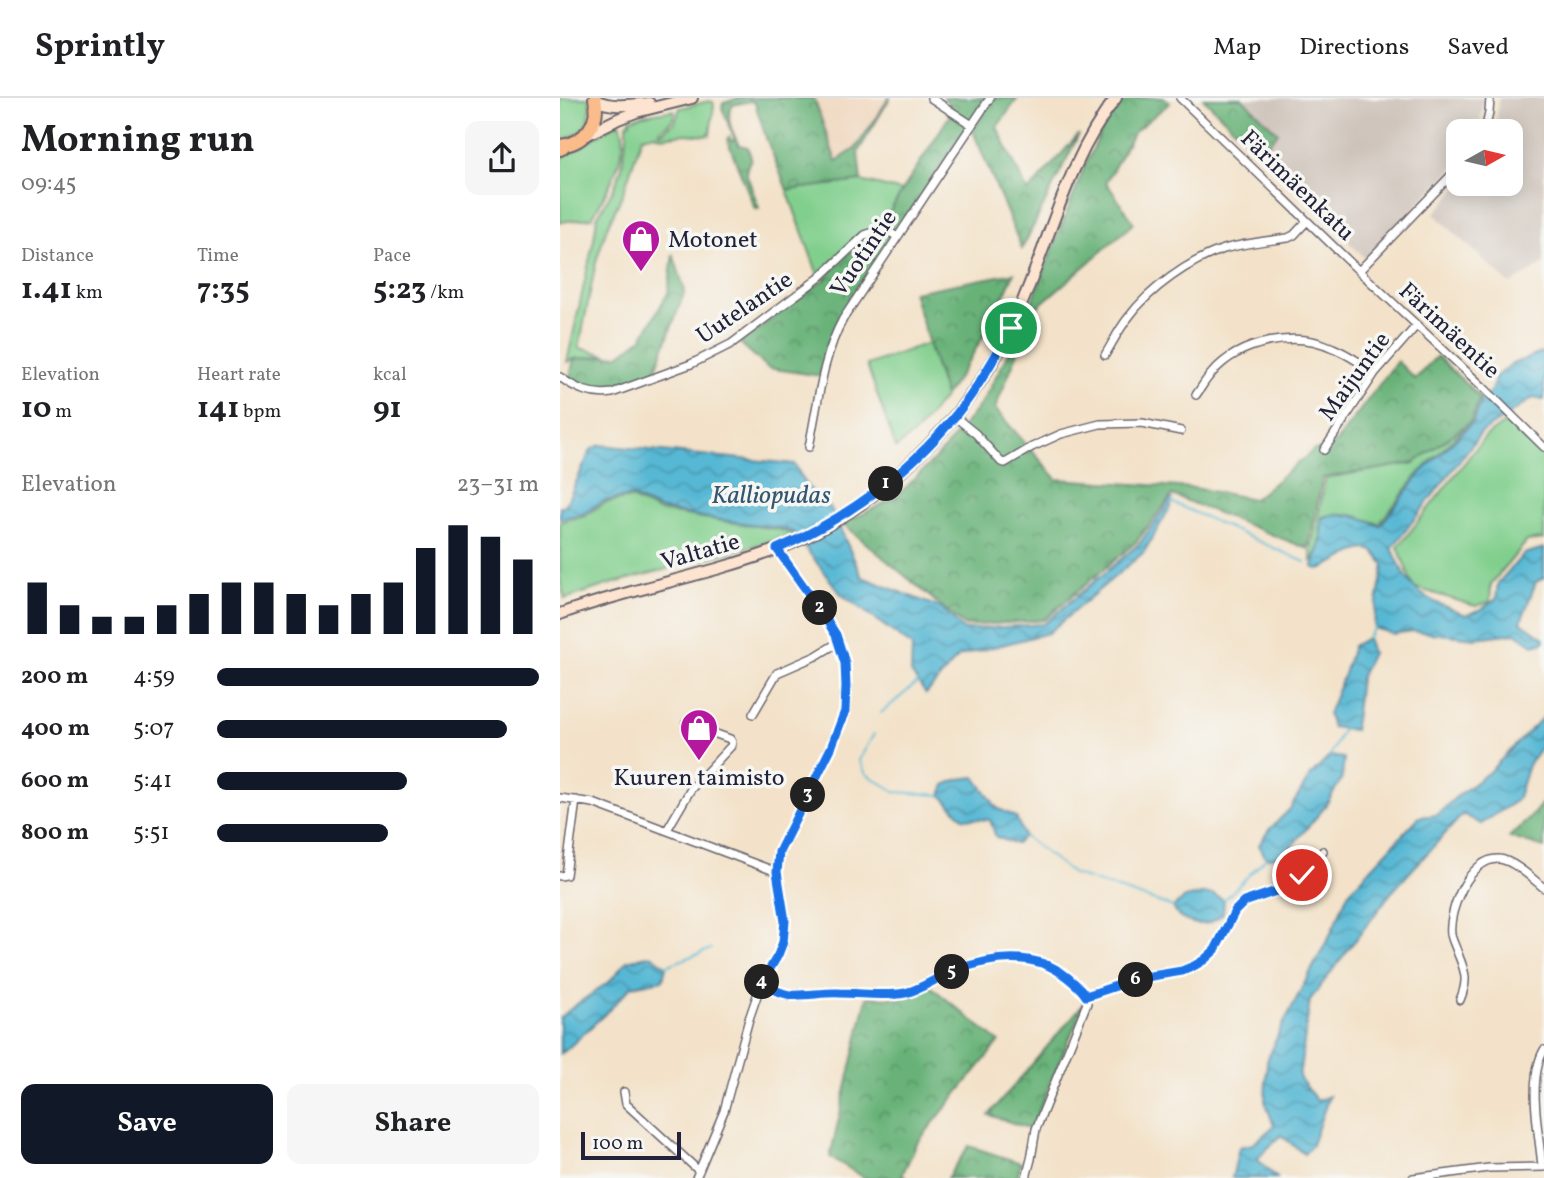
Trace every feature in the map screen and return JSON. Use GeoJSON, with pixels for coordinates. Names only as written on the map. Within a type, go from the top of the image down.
{"type":"FeatureCollection","features":[{"type":"Feature","properties":{"kind":"highway"},"geometry":{"type":"LineString","coordinates":[[561,147],[586,135],[595,119],[595,99]]}},
{"type":"Feature","properties":{"kind":"main road"},"geometry":{"type":"LineString","coordinates":[[586,135],[618,118],[692,98]]}},
{"type":"Feature","properties":{"kind":"main road","name":"Valtatie"},"geometry":{"type":"LineString","coordinates":[[560,614],[796,541],[864,501],[905,468],[966,402],[1011,328],[1087,142],[1116,98]]}},
{"type":"Feature","properties":{"kind":"main road"},"geometry":{"type":"LineString","coordinates":[[595,99],[617,106],[679,101]]}},
{"type":"Feature","properties":{"kind":"street"},"geometry":{"type":"LineString","coordinates":[[931,98],[972,125]]}},
{"type":"Feature","properties":{"kind":"street","name":"Vuotintie"},"geometry":{"type":"LineString","coordinates":[[809,447],[834,336],[990,98]]}},
{"type":"Feature","properties":{"kind":"street","name":"Färimäenkatu"},"geometry":{"type":"LineString","coordinates":[[1180,98],[1359,271]]}},
{"type":"Feature","properties":{"kind":"street"},"geometry":{"type":"LineString","coordinates":[[1488,119],[1490,98]]}},
{"type":"Feature","properties":{"kind":"street"},"geometry":{"type":"LineString","coordinates":[[1359,271],[1446,181]]}},
{"type":"Feature","properties":{"kind":"street"},"geometry":{"type":"LineString","coordinates":[[1105,355],[1128,316],[1178,271],[1225,249],[1287,238],[1294,235],[1307,221]]}},
{"type":"Feature","properties":{"kind":"street","name":"Uutelantie"},"geometry":{"type":"LineString","coordinates":[[560,377],[578,389],[603,395],[691,364],[731,344],[752,329],[819,278],[865,235],[880,231],[890,232],[897,237]]}},
{"type":"Feature","properties":{"kind":"street","name":"Färimäentie"},"geometry":{"type":"LineString","coordinates":[[1359,271],[1544,447]]}},
{"type":"Feature","properties":{"kind":"street","name":"Maijuntie"},"geometry":{"type":"LineString","coordinates":[[1324,450],[1375,373],[1417,325]]}},
{"type":"Feature","properties":{"kind":"street"},"geometry":{"type":"LineString","coordinates":[[1196,395],[1212,372],[1240,352],[1268,342],[1294,339],[1332,347],[1375,373]]}},
{"type":"Feature","properties":{"kind":"street"},"geometry":{"type":"LineString","coordinates":[[954,416],[1004,463],[1061,434],[1100,424],[1142,424],[1181,430]]}},
{"type":"Feature","properties":{"kind":"street"},"geometry":{"type":"LineString","coordinates":[[624,1092],[626,1104],[697,1174],[724,1111],[761,984],[783,942],[785,921],[777,872],[779,852],[831,748],[845,711],[846,686],[845,663],[836,635],[777,549]]}},
{"type":"Feature","properties":{"kind":"street"},"geometry":{"type":"LineString","coordinates":[[753,714],[777,673],[816,656],[839,642]]}},
{"type":"Feature","properties":{"kind":"street"},"geometry":{"type":"LineString","coordinates":[[667,830],[691,789],[732,742],[685,723]]}},
{"type":"Feature","properties":{"kind":"street"},"geometry":{"type":"LineString","coordinates":[[560,798],[593,803],[777,872]]}},
{"type":"Feature","properties":{"kind":"street"},"geometry":{"type":"LineString","coordinates":[[560,876],[566,875],[576,800]]}},
{"type":"Feature","properties":{"kind":"street"},"geometry":{"type":"LineString","coordinates":[[1086,996],[1140,978],[1182,971],[1204,960],[1215,950],[1235,911],[1244,902],[1276,892],[1294,882],[1323,851]]}},
{"type":"Feature","properties":{"kind":"street"},"geometry":{"type":"LineString","coordinates":[[1460,1000],[1466,976],[1453,942],[1451,927],[1465,882],[1485,863],[1503,859],[1544,888]]}},
{"type":"Feature","properties":{"kind":"street"},"geometry":{"type":"LineString","coordinates":[[761,984],[794,995],[902,993],[977,963],[1016,958],[1053,968],[1080,987],[1087,1003],[1036,1129],[1026,1178]]}},
{"type":"Feature","properties":{"kind":"street"},"geometry":{"type":"LineString","coordinates":[[1413,1178],[1489,1168],[1543,1167],[1535,1084],[1538,1060],[1544,1050]]}},
{"type":"Feature","properties":{"kind":"shaded area"},"geometry":{"type":"Polygon","coordinates":[[[814,98],[889,98],[855,149],[835,161],[814,98]]]}},
{"type":"Feature","properties":{"kind":"shaded area"},"geometry":{"type":"Polygon","coordinates":[[[1203,98],[1483,98],[1481,119],[1446,119],[1446,175],[1366,259],[1203,98]]]}},
{"type":"Feature","properties":{"kind":"shaded area"},"geometry":{"type":"Polygon","coordinates":[[[1499,98],[1544,98],[1544,264],[1510,284],[1434,214],[1450,196],[1523,196],[1523,119],[1496,119],[1499,98]]]}},
{"type":"Feature","properties":{"kind":"green space"},"geometry":{"type":"Polygon","coordinates":[[[560,98],[589,98],[590,114],[580,131],[560,140],[560,98]]]}},
{"type":"Feature","properties":{"kind":"green space"},"geometry":{"type":"Polygon","coordinates":[[[739,98],[814,98],[836,161],[855,149],[890,98],[858,152],[861,181],[787,190],[755,103],[751,101],[733,105],[729,115],[730,125],[739,145],[748,147],[751,158],[747,175],[759,208],[755,209],[727,139],[729,137],[732,141],[735,140],[722,108],[723,103],[739,98]]]}},
{"type":"Feature","properties":{"kind":"green space"},"geometry":{"type":"Polygon","coordinates":[[[944,98],[985,98],[897,232],[881,227],[953,110],[944,98]]]}},
{"type":"Feature","properties":{"kind":"green space"},"geometry":{"type":"Polygon","coordinates":[[[994,98],[1018,98],[997,127],[1028,192],[1079,134],[1022,249],[973,131],[994,98]]]}},
{"type":"Feature","properties":{"kind":"green space"},"geometry":{"type":"Polygon","coordinates":[[[1125,98],[1165,98],[1170,103],[1134,132],[1106,182],[1134,223],[1035,309],[995,409],[1057,479],[1194,488],[1254,499],[1314,450],[1326,449],[1336,442],[1397,361],[1415,379],[1437,356],[1480,397],[1471,421],[1414,463],[1323,478],[1308,549],[1172,495],[1137,541],[1044,620],[965,626],[843,524],[896,497],[941,453],[981,404],[1020,332],[1086,163],[1105,124],[1125,98]]]}},
{"type":"Feature","properties":{"kind":"green space"},"geometry":{"type":"Polygon","coordinates":[[[1203,98],[1242,98],[1278,133],[1259,153],[1203,98]]]}},
{"type":"Feature","properties":{"kind":"green space"},"geometry":{"type":"Polygon","coordinates":[[[709,101],[714,105],[710,135],[661,137],[655,134],[642,137],[596,262],[579,348],[607,355],[567,362],[597,217],[621,170],[627,123],[630,119],[643,115],[674,110],[673,119],[660,130],[661,133],[675,122],[680,108],[709,101]]]}},
{"type":"Feature","properties":{"kind":"green space"},"geometry":{"type":"Polygon","coordinates":[[[620,122],[623,133],[622,154],[614,177],[592,218],[560,222],[560,160],[620,122]]]}},
{"type":"Feature","properties":{"kind":"green space"},"geometry":{"type":"Polygon","coordinates":[[[861,181],[902,191],[881,227],[860,234],[818,275],[787,190],[861,181]]]}},
{"type":"Feature","properties":{"kind":"green space"},"geometry":{"type":"Polygon","coordinates":[[[871,235],[894,237],[839,318],[831,335],[820,376],[768,368],[740,343],[822,281],[861,241],[871,235]]]}},
{"type":"Feature","properties":{"kind":"green space"},"geometry":{"type":"Polygon","coordinates":[[[673,254],[685,291],[654,374],[622,386],[602,389],[591,389],[569,380],[574,359],[619,355],[642,338],[668,293],[673,254]]]}},
{"type":"Feature","properties":{"kind":"green space"},"geometry":{"type":"Polygon","coordinates":[[[1014,273],[983,336],[945,396],[913,292],[1014,273]]]}},
{"type":"Feature","properties":{"kind":"green space"},"geometry":{"type":"Polygon","coordinates":[[[928,343],[945,396],[917,431],[896,448],[867,365],[928,343]]]}},
{"type":"Feature","properties":{"kind":"green space"},"geometry":{"type":"Polygon","coordinates":[[[1471,421],[1421,471],[1379,524],[1344,514],[1322,517],[1319,545],[1311,561],[1311,548],[1326,478],[1414,463],[1471,421]]]}},
{"type":"Feature","properties":{"kind":"green space"},"geometry":{"type":"Polygon","coordinates":[[[1506,422],[1544,456],[1544,539],[1527,541],[1491,584],[1490,602],[1475,606],[1413,587],[1398,547],[1485,437],[1506,422]]]}},
{"type":"Feature","properties":{"kind":"green space"},"geometry":{"type":"Polygon","coordinates":[[[631,498],[658,511],[781,530],[794,535],[607,585],[565,599],[560,581],[560,522],[585,515],[605,503],[631,498]]]}},
{"type":"Feature","properties":{"kind":"green space"},"geometry":{"type":"Polygon","coordinates":[[[1544,801],[1544,848],[1509,837],[1529,819],[1544,801]]]}},
{"type":"Feature","properties":{"kind":"green space"},"geometry":{"type":"Polygon","coordinates":[[[930,986],[999,1042],[917,1143],[902,1175],[909,1178],[865,1178],[830,1157],[867,997],[902,998],[930,986]]]}},
{"type":"Feature","properties":{"kind":"green space"},"geometry":{"type":"Polygon","coordinates":[[[1085,1002],[1031,1129],[989,1115],[1085,1002]]]}},
{"type":"Feature","properties":{"kind":"green space"},"geometry":{"type":"Polygon","coordinates":[[[969,1146],[1021,1163],[1017,1178],[947,1178],[969,1146]]]}},
{"type":"Feature","properties":{"kind":"water"},"geometry":{"type":"Polygon","coordinates":[[[1544,352],[1544,400],[1533,398],[1481,433],[1392,548],[1404,574],[1420,593],[1466,615],[1482,609],[1496,599],[1498,583],[1524,554],[1544,548],[1544,578],[1536,582],[1521,622],[1544,638],[1544,642],[1533,645],[1516,633],[1475,638],[1413,631],[1393,634],[1374,628],[1384,565],[1374,552],[1368,549],[1323,568],[1313,567],[1321,543],[1322,518],[1351,516],[1380,526],[1423,471],[1473,422],[1482,398],[1491,391],[1495,377],[1512,364],[1544,352]]]}},
{"type":"Feature","properties":{"kind":"water","name":"Kalliopudas"},"geometry":{"type":"Polygon","coordinates":[[[600,445],[794,464],[808,487],[831,508],[862,577],[941,608],[964,630],[1044,624],[1140,543],[1172,498],[1171,506],[1144,552],[1048,633],[959,656],[926,694],[911,673],[912,646],[841,594],[793,532],[659,509],[631,496],[604,501],[584,513],[560,519],[560,507],[565,506],[591,450],[600,445]]]}},
{"type":"Feature","properties":{"kind":"water"},"geometry":{"type":"Polygon","coordinates":[[[1367,638],[1372,653],[1360,678],[1354,730],[1332,727],[1328,714],[1353,646],[1367,638]]]}},
{"type":"Feature","properties":{"kind":"water"},"geometry":{"type":"Polygon","coordinates":[[[1544,716],[1544,743],[1528,765],[1517,800],[1481,824],[1463,814],[1391,893],[1310,1000],[1299,1077],[1317,1101],[1329,1096],[1312,1145],[1304,1154],[1281,1135],[1257,1159],[1277,1178],[1232,1178],[1239,1147],[1253,1144],[1274,1126],[1265,1101],[1267,1061],[1348,893],[1419,817],[1437,815],[1489,772],[1544,716]]]}},
{"type":"Feature","properties":{"kind":"water"},"geometry":{"type":"Polygon","coordinates":[[[1330,756],[1344,758],[1342,778],[1325,807],[1284,855],[1266,858],[1259,845],[1269,830],[1290,809],[1310,776],[1330,756]]]}},
{"type":"Feature","properties":{"kind":"water"},"geometry":{"type":"Polygon","coordinates":[[[975,777],[997,808],[1016,817],[1024,836],[1016,844],[996,837],[990,820],[963,818],[941,795],[945,785],[959,779],[975,777]]]}},
{"type":"Feature","properties":{"kind":"water"},"geometry":{"type":"Polygon","coordinates":[[[1212,894],[1224,900],[1223,914],[1212,922],[1203,924],[1187,921],[1175,912],[1173,907],[1185,898],[1212,894]]]}},
{"type":"Feature","properties":{"kind":"water"},"geometry":{"type":"Polygon","coordinates":[[[651,955],[666,966],[663,980],[632,986],[560,1054],[560,1018],[610,981],[627,961],[651,955]]]}},
{"type":"Feature","properties":{"kind":"waterway"},"geometry":{"type":"LineString","coordinates":[[1171,502],[1305,562]]}},
{"type":"Feature","properties":{"kind":"waterway"},"geometry":{"type":"LineString","coordinates":[[1367,638],[1374,628]]}},
{"type":"Feature","properties":{"kind":"waterway"},"geometry":{"type":"LineString","coordinates":[[881,713],[918,682]]}},
{"type":"Feature","properties":{"kind":"waterway"},"geometry":{"type":"LineString","coordinates":[[1330,756],[1343,729]]}},
{"type":"Feature","properties":{"kind":"waterway"},"geometry":{"type":"LineString","coordinates":[[874,734],[859,760],[866,774],[896,792],[941,795]]}},
{"type":"Feature","properties":{"kind":"waterway"},"geometry":{"type":"LineString","coordinates":[[1024,836],[1073,874],[1173,907]]}},
{"type":"Feature","properties":{"kind":"waterway"},"geometry":{"type":"LineString","coordinates":[[1224,900],[1266,858]]}},
{"type":"Feature","properties":{"kind":"waterway"},"geometry":{"type":"LineString","coordinates":[[666,966],[711,949]]}},
{"type":"Feature","properties":{"kind":"place","name":"Motonet"},"geometry":{"type":"Point","coordinates":[641,273]}},
{"type":"Feature","properties":{"kind":"place","name":"Kuuren taimisto"},"geometry":{"type":"Point","coordinates":[699,762]}},
{"type":"Feature","properties":{"kind":"route"},"geometry":{"type":"LineString","coordinates":[[1011,328],[966,402],[905,468],[841,516],[777,549],[836,635],[845,663],[846,686],[845,711],[831,748],[779,852],[777,872],[785,921],[783,942],[761,984],[788,995],[902,993],[977,963],[1016,958],[1053,968],[1080,987],[1086,996],[1140,978],[1182,971],[1194,966],[1215,950],[1235,911],[1244,902],[1282,889],[1302,875]]}}]}
